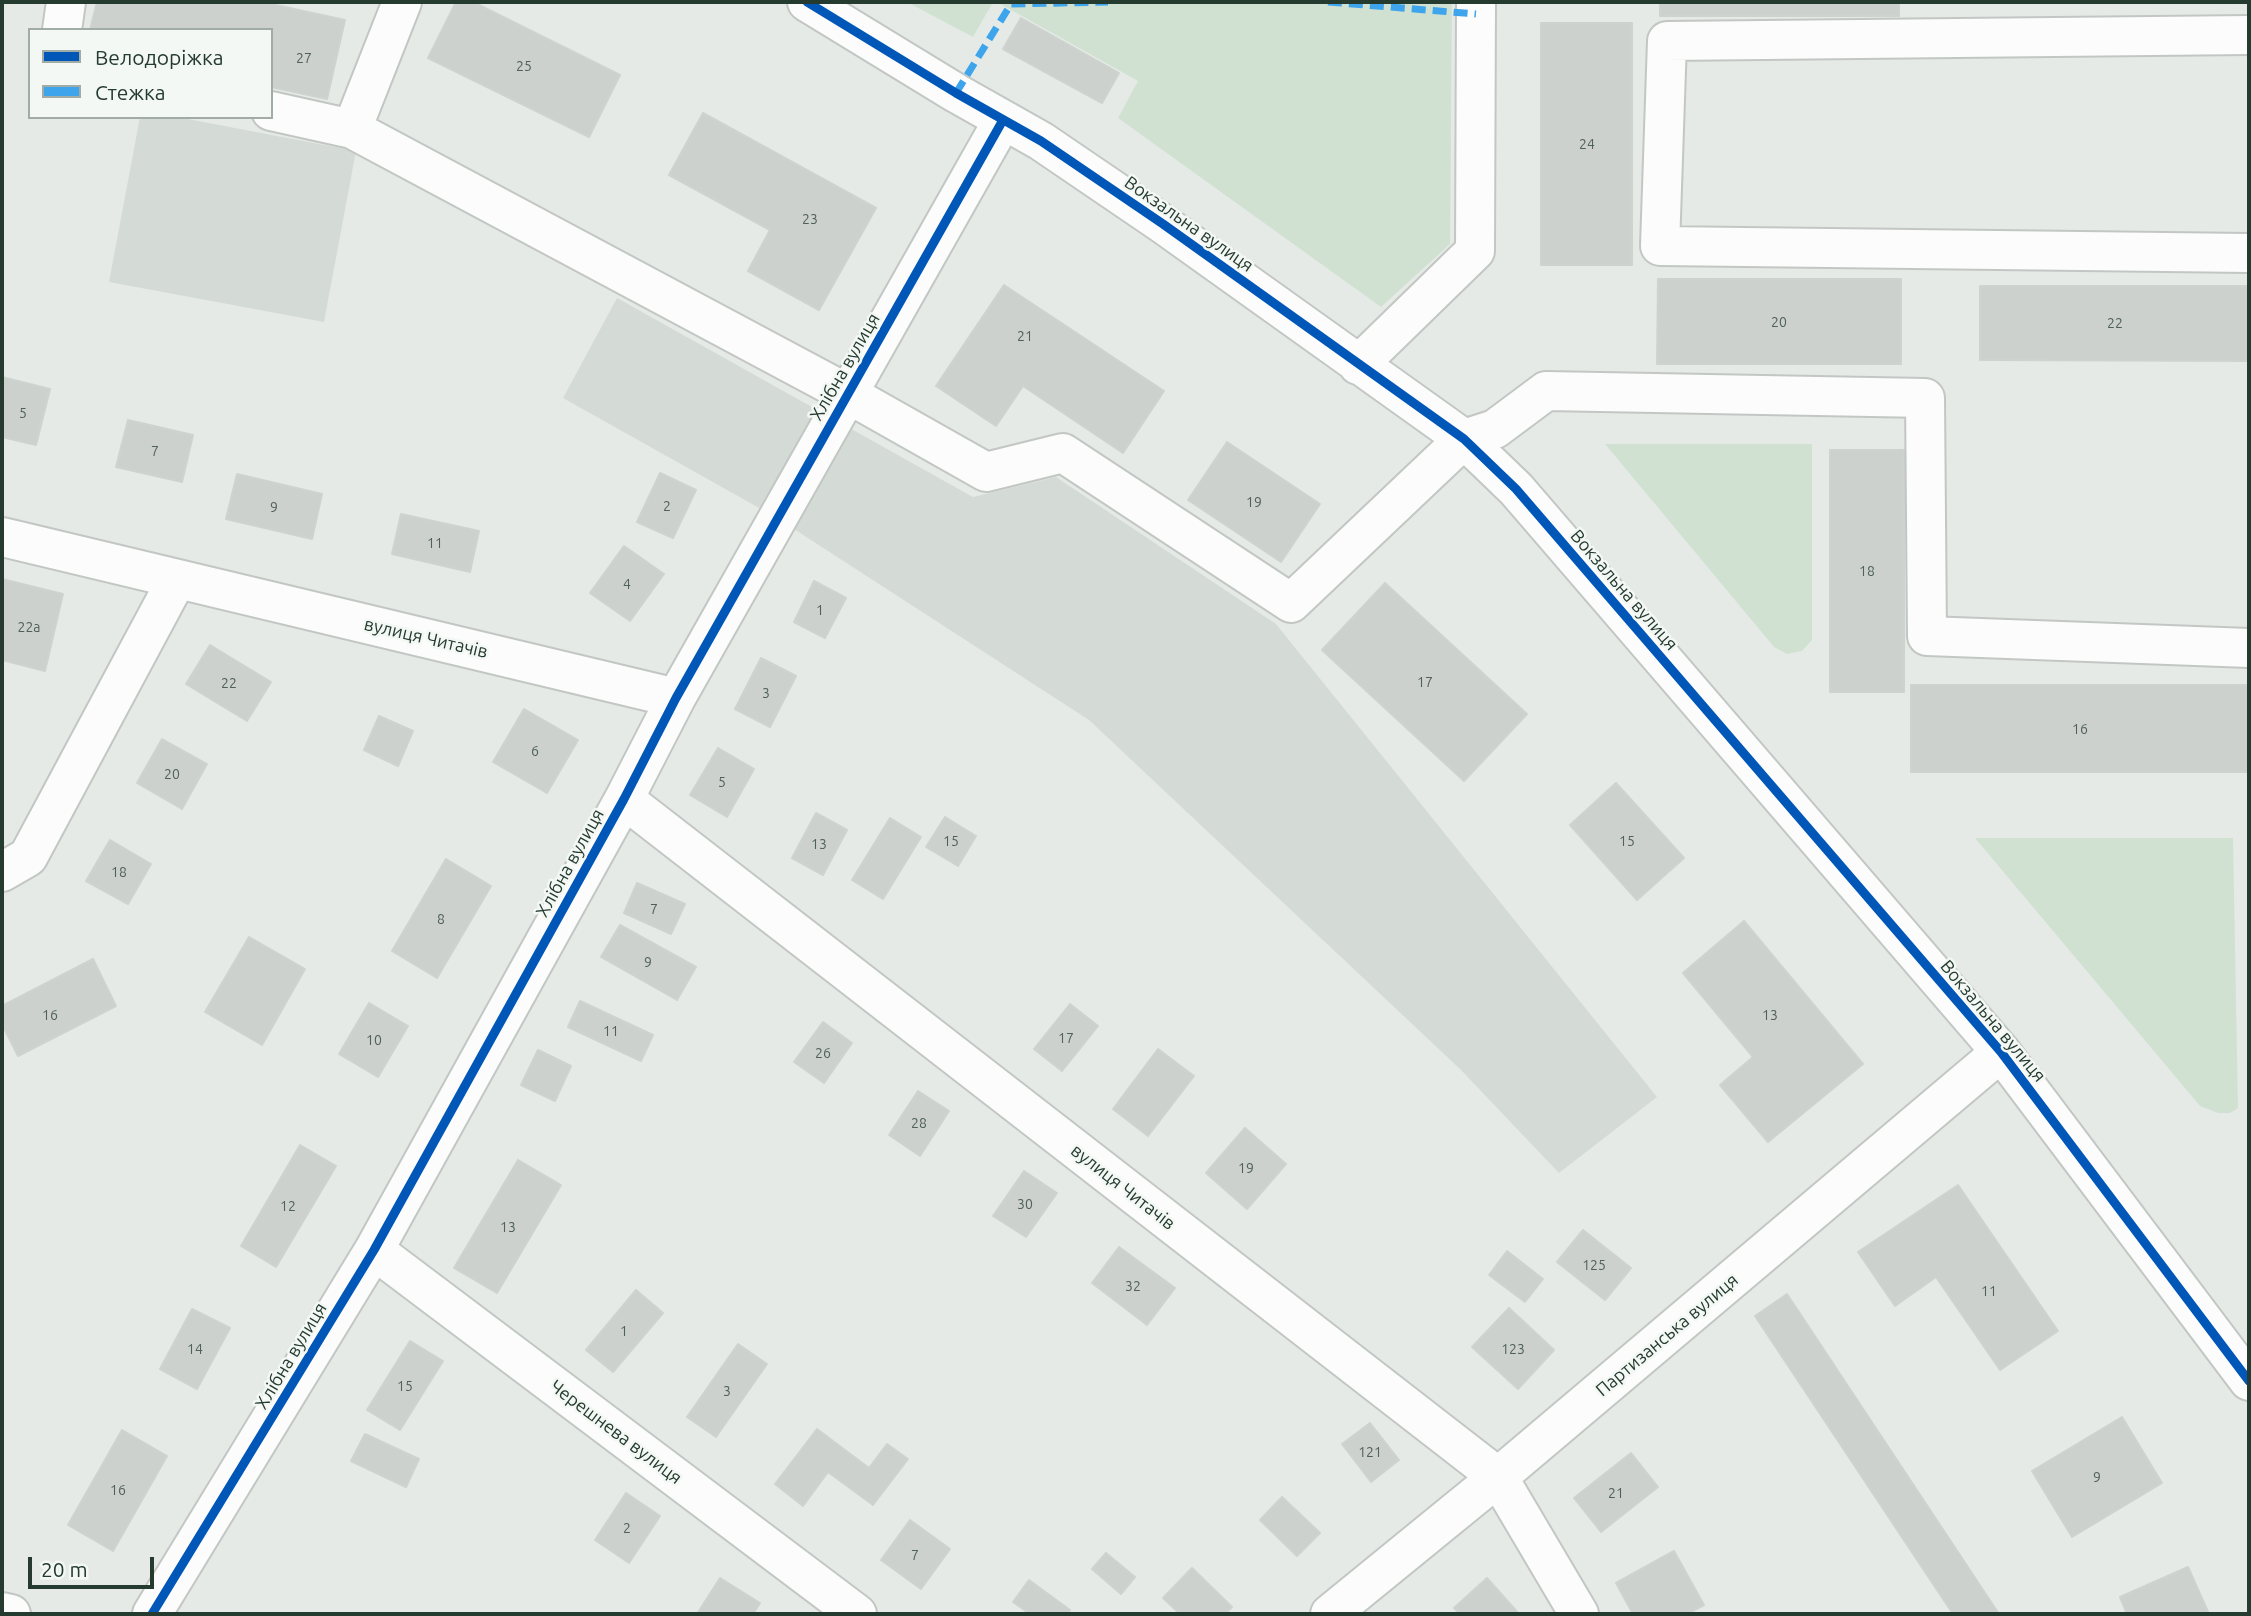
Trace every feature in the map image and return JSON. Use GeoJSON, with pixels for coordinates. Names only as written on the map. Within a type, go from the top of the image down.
{"type":"FeatureCollection","features":[{"type":"Feature","properties":{"kind":"street"},"geometry":{"type":"LineString","coordinates":[[62,28],[66,2]]}},
{"type":"Feature","properties":{"kind":"street"},"geometry":{"type":"LineString","coordinates":[[352,129],[402,2]]}},
{"type":"Feature","properties":{"kind":"street","name":"Вокзальна вулиця"},"geometry":{"type":"LineString","coordinates":[[807,2],[1041,142],[1163,224],[1464,439],[1516,489],[2001,1052],[2249,1381]]}},
{"type":"Feature","properties":{"kind":"street"},"geometry":{"type":"LineString","coordinates":[[1358,365],[1475,251],[1476,2]]}},
{"type":"Feature","properties":{"kind":"street"},"geometry":{"type":"LineString","coordinates":[[2249,35],[1667,41],[1660,246],[2249,253]]}},
{"type":"Feature","properties":{"kind":"street"},"geometry":{"type":"LineString","coordinates":[[273,111],[352,129],[848,394],[986,472],[1063,453],[1291,603],[1464,439],[1495,429],[1546,391],[1924,398],[1927,636],[2249,648]]}},
{"type":"Feature","properties":{"kind":"street","name":"Хлібна вулиця"},"geometry":{"type":"LineString","coordinates":[[152,1614],[374,1250],[624,799],[676,698],[1003,120]]}},
{"type":"Feature","properties":{"kind":"street","name":"вулиця Читачів"},"geometry":{"type":"LineString","coordinates":[[2,537],[676,698]]}},
{"type":"Feature","properties":{"kind":"street"},"geometry":{"type":"LineString","coordinates":[[2,872],[28,857],[177,579]]}},
{"type":"Feature","properties":{"kind":"street","name":"вулиця Читачів"},"geometry":{"type":"LineString","coordinates":[[624,799],[1497,1477],[1579,1614]]}},
{"type":"Feature","properties":{"kind":"street","name":"Партизанська вулиця"},"geometry":{"type":"LineString","coordinates":[[1330,1614],[1497,1477],[2001,1052]]}},
{"type":"Feature","properties":{"kind":"street","name":"Черешнева вулиця"},"geometry":{"type":"LineString","coordinates":[[374,1250],[857,1614]]}},
{"type":"Feature","properties":{"kind":"street"},"geometry":{"type":"LineString","coordinates":[[2,1612],[11,1614]]}},
{"type":"Feature","properties":{"kind":"shaded area"},"geometry":{"type":"Polygon","coordinates":[[[140,119],[188,119],[356,151],[324,322],[109,282],[140,119]]]}},
{"type":"Feature","properties":{"kind":"shaded area"},"geometry":{"type":"Polygon","coordinates":[[[617,298],[973,497],[1056,477],[1276,624],[1657,1097],[1559,1173],[1460,1069],[1089,720],[777,518],[563,398],[617,298]]]}},
{"type":"Feature","properties":{"kind":"green space"},"geometry":{"type":"Polygon","coordinates":[[[907,2],[993,2],[973,37],[907,2]]]}},
{"type":"Feature","properties":{"kind":"green space"},"geometry":{"type":"Polygon","coordinates":[[[997,2],[1452,2],[1450,244],[1381,307],[1118,118],[1138,81],[997,2]]]}},
{"type":"Feature","properties":{"kind":"green space"},"geometry":{"type":"Polygon","coordinates":[[[1605,444],[1812,444],[1812,640],[1802,651],[1787,654],[1774,647],[1605,444]]]}},
{"type":"Feature","properties":{"kind":"green space"},"geometry":{"type":"Polygon","coordinates":[[[1975,838],[2233,838],[2238,1108],[2230,1113],[2218,1113],[2200,1106],[1975,838]]]}},
{"type":"Feature","properties":{"kind":"building"},"geometry":{"type":"Polygon","coordinates":[[[97,2],[262,2],[345,20],[327,99],[273,87],[273,28],[90,28],[97,2]]]}},
{"type":"Feature","properties":{"kind":"building"},"geometry":{"type":"Polygon","coordinates":[[[456,2],[473,2],[620,75],[589,137],[428,58],[456,2]]]}},
{"type":"Feature","properties":{"kind":"building"},"geometry":{"type":"Polygon","coordinates":[[[1660,2],[1899,2],[1899,16],[1660,16],[1660,2]]]}},
{"type":"Feature","properties":{"kind":"building"},"geometry":{"type":"Polygon","coordinates":[[[1021,18],[1119,73],[1102,103],[1003,49],[1021,18]]]}},
{"type":"Feature","properties":{"kind":"building"},"geometry":{"type":"Polygon","coordinates":[[[1541,23],[1632,23],[1632,265],[1541,265],[1541,23]]]}},
{"type":"Feature","properties":{"kind":"building"},"geometry":{"type":"Polygon","coordinates":[[[703,113],[876,208],[819,310],[748,271],[770,230],[669,175],[703,113]]]}},
{"type":"Feature","properties":{"kind":"building"},"geometry":{"type":"Polygon","coordinates":[[[1658,279],[1901,279],[1901,364],[1657,364],[1658,279]]]}},
{"type":"Feature","properties":{"kind":"building"},"geometry":{"type":"Polygon","coordinates":[[[1004,285],[1164,391],[1123,453],[1023,386],[996,426],[936,386],[1004,285]]]}},
{"type":"Feature","properties":{"kind":"building"},"geometry":{"type":"Polygon","coordinates":[[[1980,286],[2249,286],[2249,361],[1980,360],[1980,286]]]}},
{"type":"Feature","properties":{"kind":"building"},"geometry":{"type":"Polygon","coordinates":[[[2,377],[50,389],[36,445],[2,437],[2,377]]]}},
{"type":"Feature","properties":{"kind":"building"},"geometry":{"type":"Polygon","coordinates":[[[128,420],[193,435],[182,482],[116,467],[128,420]]]}},
{"type":"Feature","properties":{"kind":"building"},"geometry":{"type":"Polygon","coordinates":[[[1227,442],[1320,504],[1281,562],[1188,500],[1227,442]]]}},
{"type":"Feature","properties":{"kind":"building"},"geometry":{"type":"Polygon","coordinates":[[[1830,450],[1904,450],[1904,692],[1830,692],[1830,450]]]}},
{"type":"Feature","properties":{"kind":"building"},"geometry":{"type":"Polygon","coordinates":[[[660,473],[696,490],[673,538],[637,522],[660,473]]]}},
{"type":"Feature","properties":{"kind":"building"},"geometry":{"type":"Polygon","coordinates":[[[237,474],[322,494],[312,539],[226,519],[237,474]]]}},
{"type":"Feature","properties":{"kind":"building"},"geometry":{"type":"Polygon","coordinates":[[[401,514],[479,531],[470,572],[392,554],[401,514]]]}},
{"type":"Feature","properties":{"kind":"building"},"geometry":{"type":"Polygon","coordinates":[[[624,546],[664,574],[630,621],[590,593],[624,546]]]}},
{"type":"Feature","properties":{"kind":"building"},"geometry":{"type":"Polygon","coordinates":[[[2,579],[63,594],[45,671],[2,660],[2,579]]]}},
{"type":"Feature","properties":{"kind":"building"},"geometry":{"type":"Polygon","coordinates":[[[814,581],[846,598],[825,638],[794,622],[814,581]]]}},
{"type":"Feature","properties":{"kind":"building"},"geometry":{"type":"Polygon","coordinates":[[[1385,583],[1527,714],[1464,781],[1322,650],[1385,583]]]}},
{"type":"Feature","properties":{"kind":"building"},"geometry":{"type":"Polygon","coordinates":[[[210,645],[271,682],[247,721],[186,684],[210,645]]]}},
{"type":"Feature","properties":{"kind":"building"},"geometry":{"type":"Polygon","coordinates":[[[761,658],[796,676],[770,727],[735,709],[761,658]]]}},
{"type":"Feature","properties":{"kind":"building"},"geometry":{"type":"Polygon","coordinates":[[[1911,685],[2249,685],[2249,772],[1911,772],[1911,685]]]}},
{"type":"Feature","properties":{"kind":"building"},"geometry":{"type":"Polygon","coordinates":[[[524,709],[578,740],[547,793],[493,762],[524,709]]]}},
{"type":"Feature","properties":{"kind":"building"},"geometry":{"type":"Polygon","coordinates":[[[379,716],[413,731],[398,766],[364,750],[379,716]]]}},
{"type":"Feature","properties":{"kind":"building"},"geometry":{"type":"Polygon","coordinates":[[[162,739],[207,764],[182,809],[137,783],[162,739]]]}},
{"type":"Feature","properties":{"kind":"building"},"geometry":{"type":"Polygon","coordinates":[[[718,748],[754,769],[727,817],[690,795],[718,748]]]}},
{"type":"Feature","properties":{"kind":"building"},"geometry":{"type":"Polygon","coordinates":[[[1616,783],[1684,858],[1637,900],[1570,825],[1616,783]]]}},
{"type":"Feature","properties":{"kind":"building"},"geometry":{"type":"Polygon","coordinates":[[[816,813],[847,830],[823,875],[792,858],[816,813]]]}},
{"type":"Feature","properties":{"kind":"building"},"geometry":{"type":"Polygon","coordinates":[[[945,817],[976,836],[958,866],[926,847],[945,817]]]}},
{"type":"Feature","properties":{"kind":"building"},"geometry":{"type":"Polygon","coordinates":[[[890,818],[921,837],[883,899],[852,880],[890,818]]]}},
{"type":"Feature","properties":{"kind":"building"},"geometry":{"type":"Polygon","coordinates":[[[110,840],[151,864],[128,904],[86,881],[110,840]]]}},
{"type":"Feature","properties":{"kind":"building"},"geometry":{"type":"Polygon","coordinates":[[[446,859],[491,886],[437,978],[392,951],[446,859]]]}},
{"type":"Feature","properties":{"kind":"building"},"geometry":{"type":"Polygon","coordinates":[[[637,883],[685,904],[671,934],[624,913],[637,883]]]}},
{"type":"Feature","properties":{"kind":"building"},"geometry":{"type":"Polygon","coordinates":[[[1744,921],[1863,1064],[1768,1142],[1720,1085],[1753,1057],[1683,973],[1744,921]]]}},
{"type":"Feature","properties":{"kind":"building"},"geometry":{"type":"Polygon","coordinates":[[[620,925],[696,967],[677,1000],[601,957],[620,925]]]}},
{"type":"Feature","properties":{"kind":"building"},"geometry":{"type":"Polygon","coordinates":[[[249,937],[305,969],[262,1045],[205,1012],[249,937]]]}},
{"type":"Feature","properties":{"kind":"building"},"geometry":{"type":"Polygon","coordinates":[[[93,959],[116,1006],[18,1056],[2,1024],[2,1006],[93,959]]]}},
{"type":"Feature","properties":{"kind":"building"},"geometry":{"type":"Polygon","coordinates":[[[580,1001],[653,1035],[641,1061],[568,1027],[580,1001]]]}},
{"type":"Feature","properties":{"kind":"building"},"geometry":{"type":"Polygon","coordinates":[[[369,1003],[408,1026],[378,1077],[339,1054],[369,1003]]]}},
{"type":"Feature","properties":{"kind":"building"},"geometry":{"type":"Polygon","coordinates":[[[1070,1004],[1098,1026],[1062,1071],[1034,1049],[1070,1004]]]}},
{"type":"Feature","properties":{"kind":"building"},"geometry":{"type":"Polygon","coordinates":[[[823,1022],[852,1043],[824,1083],[794,1062],[823,1022]]]}},
{"type":"Feature","properties":{"kind":"building"},"geometry":{"type":"Polygon","coordinates":[[[1158,1049],[1194,1076],[1148,1136],[1113,1109],[1158,1049]]]}},
{"type":"Feature","properties":{"kind":"building"},"geometry":{"type":"Polygon","coordinates":[[[538,1050],[571,1066],[555,1101],[521,1085],[538,1050]]]}},
{"type":"Feature","properties":{"kind":"building"},"geometry":{"type":"Polygon","coordinates":[[[918,1091],[949,1111],[920,1156],[889,1135],[918,1091]]]}},
{"type":"Feature","properties":{"kind":"building"},"geometry":{"type":"Polygon","coordinates":[[[1245,1128],[1286,1164],[1247,1209],[1206,1173],[1245,1128]]]}},
{"type":"Feature","properties":{"kind":"building"},"geometry":{"type":"Polygon","coordinates":[[[300,1145],[336,1166],[276,1267],[241,1246],[300,1145]]]}},
{"type":"Feature","properties":{"kind":"building"},"geometry":{"type":"Polygon","coordinates":[[[518,1160],[561,1185],[497,1293],[454,1268],[518,1160]]]}},
{"type":"Feature","properties":{"kind":"building"},"geometry":{"type":"Polygon","coordinates":[[[1024,1171],[1057,1193],[1026,1237],[993,1216],[1024,1171]]]}},
{"type":"Feature","properties":{"kind":"building"},"geometry":{"type":"Polygon","coordinates":[[[1958,1185],[2058,1331],[2000,1370],[1936,1277],[1895,1306],[1858,1252],[1958,1185]]]}},
{"type":"Feature","properties":{"kind":"building"},"geometry":{"type":"Polygon","coordinates":[[[1583,1230],[1631,1268],[1605,1300],[1557,1262],[1583,1230]]]}},
{"type":"Feature","properties":{"kind":"building"},"geometry":{"type":"Polygon","coordinates":[[[1119,1247],[1175,1288],[1147,1325],[1092,1283],[1119,1247]]]}},
{"type":"Feature","properties":{"kind":"building"},"geometry":{"type":"Polygon","coordinates":[[[1507,1251],[1543,1279],[1525,1302],[1489,1275],[1507,1251]]]}},
{"type":"Feature","properties":{"kind":"building"},"geometry":{"type":"Polygon","coordinates":[[[636,1290],[663,1313],[613,1372],[586,1350],[636,1290]]]}},
{"type":"Feature","properties":{"kind":"building"},"geometry":{"type":"Polygon","coordinates":[[[1787,1294],[1999,1614],[1953,1614],[1755,1316],[1787,1294]]]}},
{"type":"Feature","properties":{"kind":"building"},"geometry":{"type":"Polygon","coordinates":[[[1509,1308],[1554,1350],[1518,1389],[1472,1347],[1509,1308]]]}},
{"type":"Feature","properties":{"kind":"building"},"geometry":{"type":"Polygon","coordinates":[[[192,1309],[230,1328],[197,1389],[160,1369],[192,1309]]]}},
{"type":"Feature","properties":{"kind":"building"},"geometry":{"type":"Polygon","coordinates":[[[410,1341],[443,1361],[400,1430],[367,1410],[410,1341]]]}},
{"type":"Feature","properties":{"kind":"building"},"geometry":{"type":"Polygon","coordinates":[[[738,1344],[767,1364],[716,1437],[687,1417],[738,1344]]]}},
{"type":"Feature","properties":{"kind":"building"},"geometry":{"type":"Polygon","coordinates":[[[2122,1417],[2162,1483],[2072,1537],[2032,1471],[2122,1417]]]}},
{"type":"Feature","properties":{"kind":"building"},"geometry":{"type":"Polygon","coordinates":[[[1370,1423],[1399,1460],[1371,1482],[1342,1444],[1370,1423]]]}},
{"type":"Feature","properties":{"kind":"building"},"geometry":{"type":"Polygon","coordinates":[[[817,1429],[869,1468],[887,1444],[908,1459],[873,1505],[828,1472],[803,1506],[775,1484],[817,1429]]]}},
{"type":"Feature","properties":{"kind":"building"},"geometry":{"type":"Polygon","coordinates":[[[122,1430],[167,1456],[113,1551],[68,1525],[122,1430]]]}},
{"type":"Feature","properties":{"kind":"building"},"geometry":{"type":"Polygon","coordinates":[[[365,1434],[419,1459],[406,1487],[351,1461],[365,1434]]]}},
{"type":"Feature","properties":{"kind":"building"},"geometry":{"type":"Polygon","coordinates":[[[1631,1453],[1658,1487],[1601,1532],[1574,1498],[1631,1453]]]}},
{"type":"Feature","properties":{"kind":"building"},"geometry":{"type":"Polygon","coordinates":[[[626,1493],[660,1516],[629,1563],[595,1540],[626,1493]]]}},
{"type":"Feature","properties":{"kind":"building"},"geometry":{"type":"Polygon","coordinates":[[[1282,1497],[1320,1533],[1297,1556],[1260,1520],[1282,1497]]]}},
{"type":"Feature","properties":{"kind":"building"},"geometry":{"type":"Polygon","coordinates":[[[910,1520],[950,1549],[921,1589],[881,1560],[910,1520]]]}},
{"type":"Feature","properties":{"kind":"building"},"geometry":{"type":"Polygon","coordinates":[[[1674,1551],[1704,1605],[1687,1614],[1633,1614],[1616,1583],[1674,1551]]]}},
{"type":"Feature","properties":{"kind":"building"},"geometry":{"type":"Polygon","coordinates":[[[1106,1553],[1135,1577],[1121,1594],[1092,1569],[1106,1553]]]}},
{"type":"Feature","properties":{"kind":"building"},"geometry":{"type":"Polygon","coordinates":[[[2188,1567],[2209,1614],[2127,1614],[2120,1597],[2188,1567]]]}},
{"type":"Feature","properties":{"kind":"building"},"geometry":{"type":"Polygon","coordinates":[[[1192,1568],[1232,1607],[1225,1614],[1180,1614],[1163,1598],[1192,1568]]]}},
{"type":"Feature","properties":{"kind":"building"},"geometry":{"type":"Polygon","coordinates":[[[720,1578],[760,1603],[753,1614],[697,1614],[720,1578]]]}},
{"type":"Feature","properties":{"kind":"building"},"geometry":{"type":"Polygon","coordinates":[[[1487,1578],[1519,1614],[1460,1614],[1454,1608],[1487,1578]]]}},
{"type":"Feature","properties":{"kind":"building"},"geometry":{"type":"Polygon","coordinates":[[[1029,1580],[1070,1610],[1068,1614],[1030,1614],[1013,1602],[1029,1580]]]}},
{"type":"Feature","properties":{"kind":"marked path"},"geometry":{"type":"LineString","coordinates":[[956,93],[1011,4],[1108,2]]}},
{"type":"Feature","properties":{"kind":"marked path"},"geometry":{"type":"LineString","coordinates":[[1328,2],[1476,14]]}},
{"type":"Feature","properties":{"kind":"cycle path"},"geometry":{"type":"LineString","coordinates":[[807,2],[956,93],[1041,141],[1163,224],[1464,439],[1516,489],[2001,1052],[2249,1381]]}},
{"type":"Feature","properties":{"kind":"cycle path"},"geometry":{"type":"LineString","coordinates":[[152,1614],[374,1250],[624,799],[676,698],[1003,120]]}}]}
